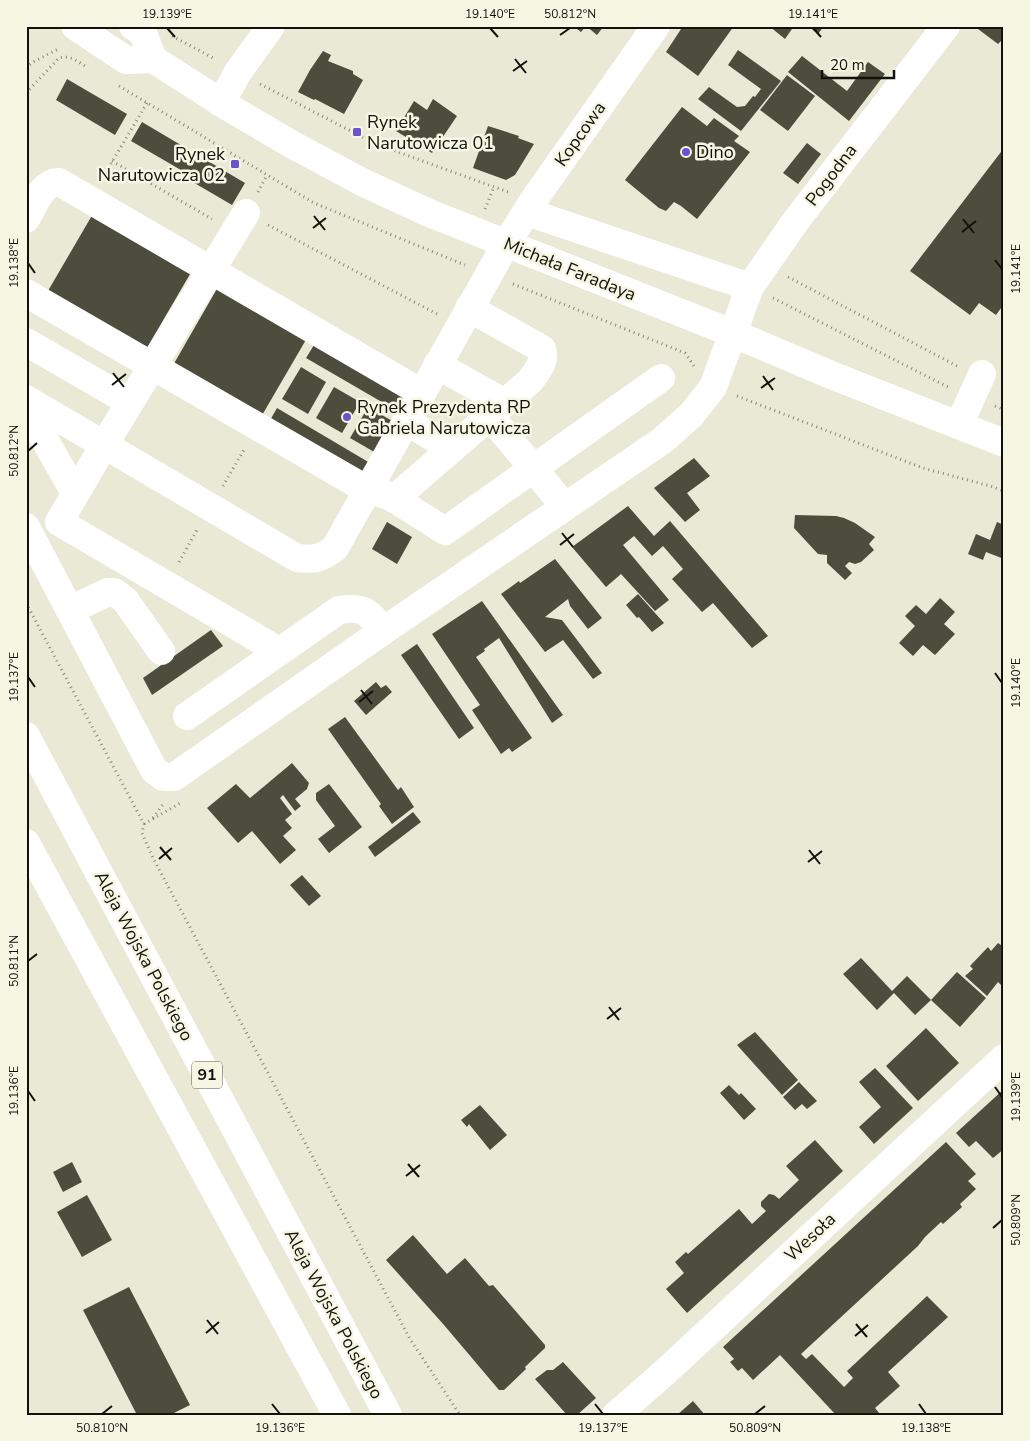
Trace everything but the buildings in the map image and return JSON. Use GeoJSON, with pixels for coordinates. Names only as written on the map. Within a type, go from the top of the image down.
{"type":"FeatureCollection","features":[{"type":"Feature","properties":{"kind":"street"},"geometry":{"type":"LineString","coordinates":[[77,27],[126,60],[153,59],[143,33],[133,26]]}},
{"type":"Feature","properties":{"kind":"street"},"geometry":{"type":"LineString","coordinates":[[221,102],[238,72],[271,26]]}},
{"type":"Feature","properties":{"kind":"street","name":"Kopcowa"},"geometry":{"type":"LineString","coordinates":[[26,399],[297,558],[313,560],[324,556],[334,548],[488,274],[526,212],[656,26]]}},
{"type":"Feature","properties":{"kind":"street","name":"Pogodna"},"geometry":{"type":"LineString","coordinates":[[732,333],[750,287],[803,228],[946,26]]}},
{"type":"Feature","properties":{"kind":"street","name":"Michała Faradaya"},"geometry":{"type":"LineString","coordinates":[[153,59],[293,145],[362,182],[429,213],[732,333],[836,378],[1004,443]]}},
{"type":"Feature","properties":{"kind":"street"},"geometry":{"type":"LineString","coordinates":[[26,219],[44,188],[49,183],[59,182],[422,393]]}},
{"type":"Feature","properties":{"kind":"street"},"geometry":{"type":"LineString","coordinates":[[526,212],[750,287]]}},
{"type":"Feature","properties":{"kind":"street"},"geometry":{"type":"LineString","coordinates":[[240,223],[59,522],[29,532],[154,770],[162,777],[174,777],[188,768],[663,440],[692,414],[713,386],[732,333]]}},
{"type":"Feature","properties":{"kind":"street"},"geometry":{"type":"LineString","coordinates":[[26,293],[366,489],[394,499],[445,531],[661,378]]}},
{"type":"Feature","properties":{"kind":"street"},"geometry":{"type":"LineString","coordinates":[[394,499],[530,381],[543,361],[542,349],[464,317]]}},
{"type":"Feature","properties":{"kind":"street"},"geometry":{"type":"LineString","coordinates":[[26,342],[130,402]]}},
{"type":"Feature","properties":{"kind":"street"},"geometry":{"type":"LineString","coordinates":[[437,365],[497,410],[534,468],[565,506]]}},
{"type":"Feature","properties":{"kind":"street"},"geometry":{"type":"LineString","coordinates":[[959,425],[976,385]]}},
{"type":"Feature","properties":{"kind":"street"},"geometry":{"type":"LineString","coordinates":[[26,407],[75,493]]}},
{"type":"Feature","properties":{"kind":"street"},"geometry":{"type":"LineString","coordinates":[[406,421],[452,449]]}},
{"type":"Feature","properties":{"kind":"street"},"geometry":{"type":"LineString","coordinates":[[59,522],[280,651]]}},
{"type":"Feature","properties":{"kind":"street"},"geometry":{"type":"LineString","coordinates":[[70,610],[108,592],[114,592],[125,600],[161,651]]}},
{"type":"Feature","properties":{"kind":"street"},"geometry":{"type":"LineString","coordinates":[[187,716],[339,610],[354,608],[363,610],[371,615],[383,632]]}},
{"type":"Feature","properties":{"kind":"street","name":"Aleja Wojska Polskiego"},"geometry":{"type":"LineString","coordinates":[[26,736],[388,1415]]}},
{"type":"Feature","properties":{"kind":"street"},"geometry":{"type":"LineString","coordinates":[[26,843],[337,1415]]}},
{"type":"Feature","properties":{"kind":"street","name":"Wesoła"},"geometry":{"type":"LineString","coordinates":[[616,1415],[664,1373],[1004,1058]]}},
{"type":"Feature","properties":{"kind":"path"},"geometry":{"type":"LineString","coordinates":[[26,68],[58,48],[66,48],[77,27]]}},
{"type":"Feature","properties":{"kind":"path"},"geometry":{"type":"LineString","coordinates":[[26,93],[60,58],[65,56],[71,58],[88,68]]}},
{"type":"Feature","properties":{"kind":"path"},"geometry":{"type":"LineString","coordinates":[[114,83],[314,203],[685,353],[693,364],[696,376],[713,386],[923,468],[990,486],[1004,492]]}},
{"type":"Feature","properties":{"kind":"path"},"geometry":{"type":"LineString","coordinates":[[284,97],[376,144]]}},
{"type":"Feature","properties":{"kind":"path"},"geometry":{"type":"LineString","coordinates":[[90,200],[147,103]]}},
{"type":"Feature","properties":{"kind":"path"},"geometry":{"type":"LineString","coordinates":[[112,161],[240,223],[464,317]]}},
{"type":"Feature","properties":{"kind":"path"},"geometry":{"type":"LineString","coordinates":[[240,223],[268,175]]}},
{"type":"Feature","properties":{"kind":"path"},"geometry":{"type":"LineString","coordinates":[[750,287],[948,387],[976,385],[1004,410]]}},
{"type":"Feature","properties":{"kind":"path"},"geometry":{"type":"LineString","coordinates":[[26,603],[144,824],[142,833],[153,858],[410,1339],[460,1415]]}},
{"type":"Feature","properties":{"kind":"path"},"geometry":{"type":"LineString","coordinates":[[144,824],[183,802]]}},
{"type":"Feature","properties":{"kind":"place","name":"Rynek Narutowicza 01"},"geometry":{"type":"Point","coordinates":[357,132]}},
{"type":"Feature","properties":{"kind":"place","name":"Dino"},"geometry":{"type":"Point","coordinates":[686,152]}},
{"type":"Feature","properties":{"kind":"place","name":"Rynek Narutowicza 02"},"geometry":{"type":"Point","coordinates":[235,164]}},
{"type":"Feature","properties":{"kind":"place","name":"Rynek Prezydenta RP Gabriela Narutowicza"},"geometry":{"type":"Point","coordinates":[347,417]}}]}
